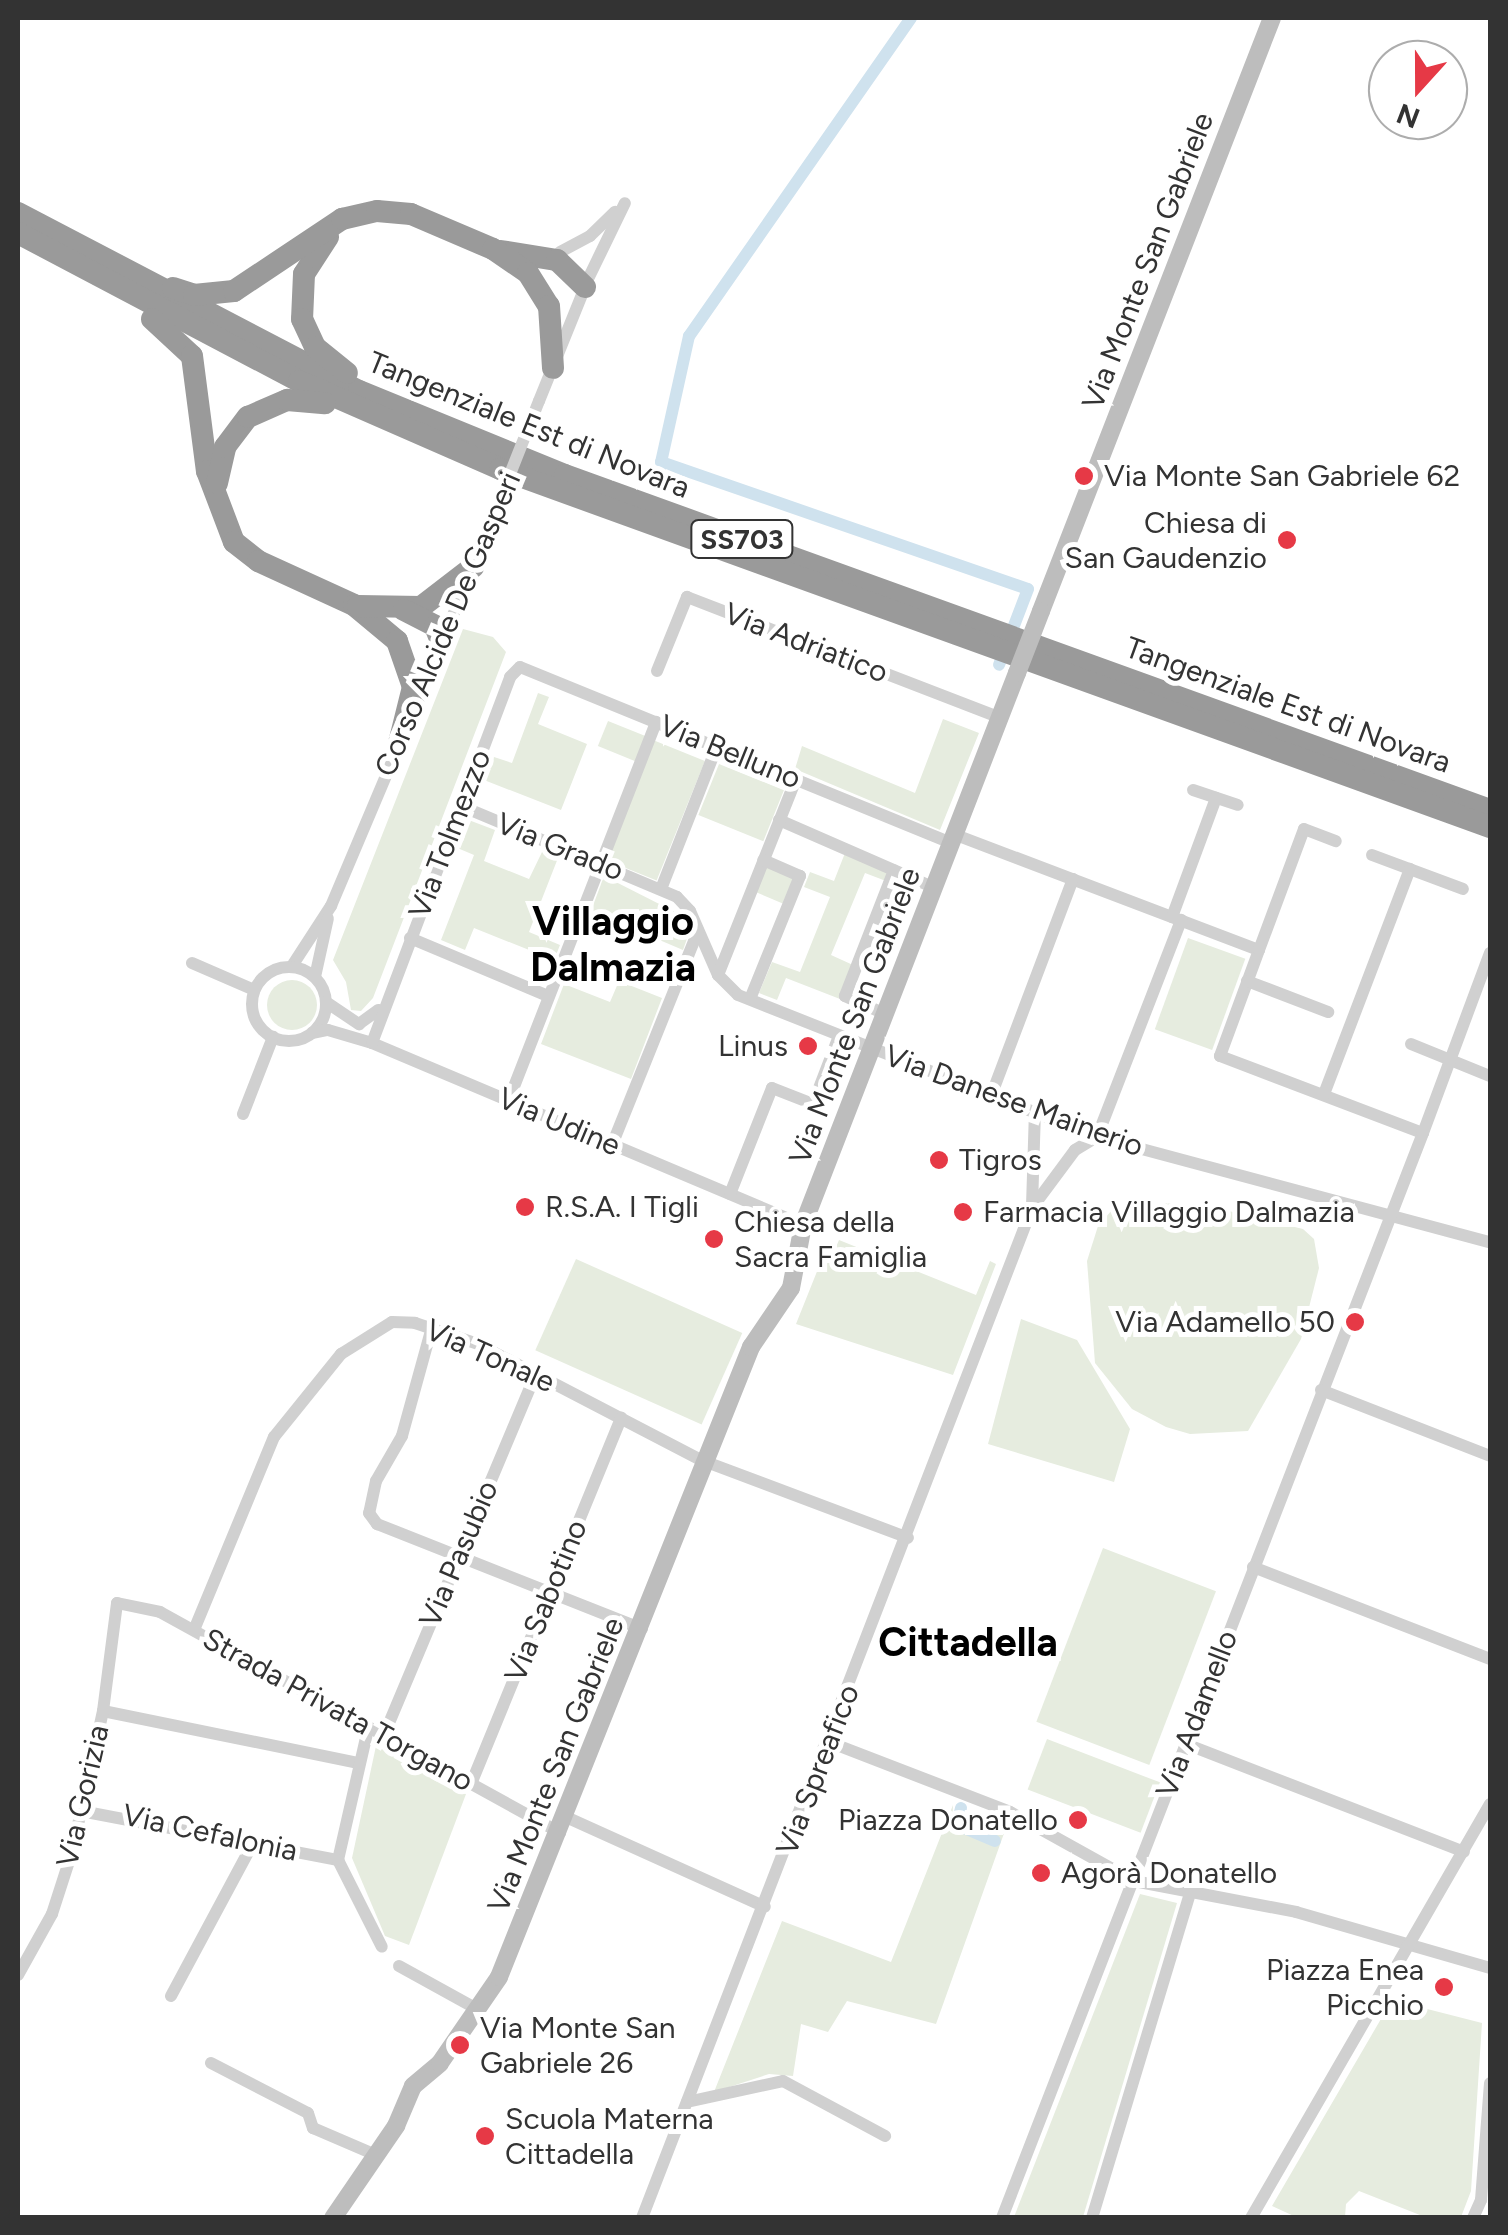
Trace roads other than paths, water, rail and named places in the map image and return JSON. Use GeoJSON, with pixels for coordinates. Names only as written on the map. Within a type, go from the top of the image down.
{"type":"FeatureCollection","features":[{"type":"Feature","properties":{"kind":"highway"},"geometry":{"type":"LineString","coordinates":[[18,202],[182,292],[208,296],[246,285],[324,230],[364,213],[411,214],[492,249],[528,273],[549,306],[552,368]]}},
{"type":"Feature","properties":{"kind":"highway","name":"Tangenziale Est di Novara"},"geometry":{"type":"LineString","coordinates":[[18,213],[222,325],[503,460],[1490,810]]}},
{"type":"Feature","properties":{"kind":"highway","name":"SS703"},"geometry":{"type":"LineString","coordinates":[[364,213],[331,233],[304,274],[302,319],[315,346],[337,368],[503,460]]}},
{"type":"Feature","properties":{"kind":"highway","name":"Tangenziale Est di Novara"},"geometry":{"type":"LineString","coordinates":[[18,233],[299,382],[1490,827]]}},
{"type":"Feature","properties":{"kind":"highway"},"geometry":{"type":"LineString","coordinates":[[18,244],[146,315],[184,346],[196,370],[216,507],[242,551],[354,605],[389,631],[410,669],[414,687],[398,747]]}},
{"type":"Feature","properties":{"kind":"highway"},"geometry":{"type":"LineString","coordinates":[[492,249],[557,260],[587,282]]}},
{"type":"Feature","properties":{"kind":"highway","name":"SS703"},"geometry":{"type":"LineString","coordinates":[[216,507],[220,461],[233,433],[260,408],[287,400],[316,400],[432,450],[503,460]]}},
{"type":"Feature","properties":{"kind":"highway"},"geometry":{"type":"LineString","coordinates":[[404,610],[439,596],[472,567]]}},
{"type":"Feature","properties":{"kind":"highway"},"geometry":{"type":"LineString","coordinates":[[354,605],[404,610],[435,626],[442,644]]}},
{"type":"Feature","properties":{"kind":"street","name":"Via Monte San Gabriele"},"geometry":{"type":"LineString","coordinates":[[334,2218],[376,2155],[414,2086],[440,2063],[499,1977],[642,1629],[751,1348],[792,1288],[803,1225],[1272,18]]}},
{"type":"Feature","properties":{"kind":"street","name":"Corso Alcide De Gasperi"},"geometry":{"type":"LineString","coordinates":[[315,977],[331,906],[442,644],[587,282],[624,203],[590,236],[560,252]]}},
{"type":"Feature","properties":{"kind":"street","name":"Via Adriatico"},"geometry":{"type":"LineString","coordinates":[[658,672],[686,597],[1000,718]]}},
{"type":"Feature","properties":{"kind":"street","name":"Via Belluno"},"geometry":{"type":"LineString","coordinates":[[510,677],[520,667],[528,668],[796,779],[1258,950]]}},
{"type":"Feature","properties":{"kind":"street","name":"Via Tolmezzo"},"geometry":{"type":"LineString","coordinates":[[372,1043],[510,677]]}},
{"type":"Feature","properties":{"kind":"street"},"geometry":{"type":"LineString","coordinates":[[508,1102],[598,862],[656,722]]}},
{"type":"Feature","properties":{"kind":"street"},"geometry":{"type":"LineString","coordinates":[[662,889],[717,746]]}},
{"type":"Feature","properties":{"kind":"street"},"geometry":{"type":"LineString","coordinates":[[718,975],[796,779]]}},
{"type":"Feature","properties":{"kind":"street"},"geometry":{"type":"LineString","coordinates":[[1193,790],[1238,805]]}},
{"type":"Feature","properties":{"kind":"street"},"geometry":{"type":"LineString","coordinates":[[1096,1137],[1216,798]]}},
{"type":"Feature","properties":{"kind":"street","name":"Via Grado"},"geometry":{"type":"LineString","coordinates":[[461,806],[662,889],[690,911],[718,975]]}},
{"type":"Feature","properties":{"kind":"street"},"geometry":{"type":"LineString","coordinates":[[779,820],[935,888]]}},
{"type":"Feature","properties":{"kind":"street"},"geometry":{"type":"LineString","coordinates":[[1336,842],[1304,829],[1220,1056],[1422,1133]]}},
{"type":"Feature","properties":{"kind":"street"},"geometry":{"type":"LineString","coordinates":[[1372,854],[1463,890]]}},
{"type":"Feature","properties":{"kind":"street"},"geometry":{"type":"LineString","coordinates":[[750,1000],[800,876],[764,860]]}},
{"type":"Feature","properties":{"kind":"street"},"geometry":{"type":"LineString","coordinates":[[1324,1094],[1410,869]]}},
{"type":"Feature","properties":{"kind":"street"},"geometry":{"type":"LineString","coordinates":[[885,1014],[845,996],[894,870]]}},
{"type":"Feature","properties":{"kind":"street"},"geometry":{"type":"LineString","coordinates":[[991,1096],[1074,879]]}},
{"type":"Feature","properties":{"kind":"street","name":"Corso Alcide De Gasperi"},"geometry":{"type":"LineString","coordinates":[[292,966],[331,906]]}},
{"type":"Feature","properties":{"kind":"street"},"geometry":{"type":"LineString","coordinates":[[612,1144],[698,931]]}},
{"type":"Feature","properties":{"kind":"street"},"geometry":{"type":"LineString","coordinates":[[410,938],[548,996]]}},
{"type":"Feature","properties":{"kind":"street","name":"Via Adamello"},"geometry":{"type":"LineString","coordinates":[[1002,2218],[1490,953]]}},
{"type":"Feature","properties":{"kind":"street"},"geometry":{"type":"LineString","coordinates":[[192,963],[254,990]]}},
{"type":"Feature","properties":{"kind":"street"},"geometry":{"type":"LineString","coordinates":[[292,966],[315,977],[326,1002],[312,1033],[293,1041],[273,1037],[257,1022],[254,990],[269,972],[292,966]]}},
{"type":"Feature","properties":{"kind":"street","name":"Via Danese Mainerio"},"geometry":{"type":"LineString","coordinates":[[718,975],[750,1000],[1096,1137],[1390,1211],[1490,1242]]}},
{"type":"Feature","properties":{"kind":"street"},"geometry":{"type":"LineString","coordinates":[[1247,981],[1328,1012]]}},
{"type":"Feature","properties":{"kind":"street","name":"Via Tolmezzo"},"geometry":{"type":"LineString","coordinates":[[326,1002],[336,1013],[365,1024],[389,990]]}},
{"type":"Feature","properties":{"kind":"street","name":"Via Udine"},"geometry":{"type":"LineString","coordinates":[[312,1033],[328,1030],[372,1043],[803,1225]]}},
{"type":"Feature","properties":{"kind":"street"},"geometry":{"type":"LineString","coordinates":[[730,1194],[772,1088],[812,1104],[839,1036]]}},
{"type":"Feature","properties":{"kind":"street"},"geometry":{"type":"LineString","coordinates":[[243,1114],[273,1037]]}},
{"type":"Feature","properties":{"kind":"street"},"geometry":{"type":"LineString","coordinates":[[1411,1044],[1490,1076]]}},
{"type":"Feature","properties":{"kind":"street","name":"Via Spreafico"},"geometry":{"type":"LineString","coordinates":[[1032,1208],[1035,1113]]}},
{"type":"Feature","properties":{"kind":"street","name":"Via Spreafico"},"geometry":{"type":"LineString","coordinates":[[642,2218],[908,1538],[1032,1208],[1075,1150],[1096,1137]]}},
{"type":"Feature","properties":{"kind":"street","name":"Via Tonale"},"geometry":{"type":"LineString","coordinates":[[194,1630],[258,1468],[304,1392],[374,1328],[392,1322],[432,1327],[536,1374],[707,1462],[908,1538]]}},
{"type":"Feature","properties":{"kind":"street"},"geometry":{"type":"LineString","coordinates":[[432,1327],[402,1436],[368,1504],[377,1524],[642,1629]]}},
{"type":"Feature","properties":{"kind":"street","name":"Via Pasubio"},"geometry":{"type":"LineString","coordinates":[[384,1735],[536,1374]]}},
{"type":"Feature","properties":{"kind":"street"},"geometry":{"type":"LineString","coordinates":[[1321,1390],[1490,1456]]}},
{"type":"Feature","properties":{"kind":"street","name":"Via Sabotino"},"geometry":{"type":"LineString","coordinates":[[472,1784],[621,1418]]}},
{"type":"Feature","properties":{"kind":"street"},"geometry":{"type":"LineString","coordinates":[[1254,1568],[1490,1660]]}},
{"type":"Feature","properties":{"kind":"street","name":"Strada Privata Torgano"},"geometry":{"type":"LineString","coordinates":[[113,1606],[146,1605],[472,1784],[764,1907]]}},
{"type":"Feature","properties":{"kind":"street","name":"Via Gorizia"},"geometry":{"type":"LineString","coordinates":[[18,1975],[52,1914],[81,1811],[103,1711],[113,1606]]}},
{"type":"Feature","properties":{"kind":"street"},"geometry":{"type":"LineString","coordinates":[[103,1711],[359,1763]]}},
{"type":"Feature","properties":{"kind":"street","name":"Via Cefalonia"},"geometry":{"type":"LineString","coordinates":[[368,1729],[338,1860],[382,1948]]}},
{"type":"Feature","properties":{"kind":"street"},"geometry":{"type":"LineString","coordinates":[[829,1742],[1010,1812],[1134,1881],[1296,1912],[1411,1949],[1490,1968]]}},
{"type":"Feature","properties":{"kind":"street"},"geometry":{"type":"LineString","coordinates":[[1186,1744],[1464,1852]]}},
{"type":"Feature","properties":{"kind":"street"},"geometry":{"type":"LineString","coordinates":[[1254,2217],[1411,1949],[1490,1804]]}},
{"type":"Feature","properties":{"kind":"street","name":"Via Cefalonia"},"geometry":{"type":"LineString","coordinates":[[81,1811],[338,1860]]}},
{"type":"Feature","properties":{"kind":"street"},"geometry":{"type":"LineString","coordinates":[[171,1996],[253,1843]]}},
{"type":"Feature","properties":{"kind":"street"},"geometry":{"type":"LineString","coordinates":[[1092,2218],[1191,1891]]}},
{"type":"Feature","properties":{"kind":"street"},"geometry":{"type":"LineString","coordinates":[[399,1966],[477,2009]]}},
{"type":"Feature","properties":{"kind":"street"},"geometry":{"type":"LineString","coordinates":[[211,2063],[308,2113],[313,2128],[376,2155]]}},
{"type":"Feature","properties":{"kind":"street"},"geometry":{"type":"LineString","coordinates":[[687,2102],[783,2080],[885,2136]]}},
{"type":"Feature","properties":{"kind":"street"},"geometry":{"type":"LineString","coordinates":[[1473,2218],[1481,2200],[1490,2083]]}},
{"type":"Feature","properties":{"kind":"waterway"},"geometry":{"type":"LineString","coordinates":[[911,18],[689,336],[661,462],[1028,589],[999,665]]}},
{"type":"Feature","properties":{"kind":"waterway"},"geometry":{"type":"LineString","coordinates":[[961,1808],[957,1825],[995,1841]]}},
{"type":"Feature","properties":{"kind":"place","name":"Via Monte San Gabriele 62"},"geometry":{"type":"Point","coordinates":[1084,476]}},
{"type":"Feature","properties":{"kind":"place","name":"Chiesa di San Gaudenzio"},"geometry":{"type":"Point","coordinates":[1287,540]}},
{"type":"Feature","properties":{"kind":"place","name":"Linus"},"geometry":{"type":"Point","coordinates":[808,1046]}},
{"type":"Feature","properties":{"kind":"place","name":"Tigros"},"geometry":{"type":"Point","coordinates":[939,1160]}},
{"type":"Feature","properties":{"kind":"place","name":"R.S.A. I Tigli"},"geometry":{"type":"Point","coordinates":[525,1207]}},
{"type":"Feature","properties":{"kind":"place","name":"Farmacia Villaggio Dalmazia"},"geometry":{"type":"Point","coordinates":[963,1212]}},
{"type":"Feature","properties":{"kind":"place","name":"Chiesa della Sacra Famiglia"},"geometry":{"type":"Point","coordinates":[714,1239]}},
{"type":"Feature","properties":{"kind":"place","name":"Via Adamello 50"},"geometry":{"type":"Point","coordinates":[1355,1322]}},
{"type":"Feature","properties":{"kind":"place","name":"Piazza Donatello"},"geometry":{"type":"Point","coordinates":[1078,1820]}},
{"type":"Feature","properties":{"kind":"place","name":"Agorà Donatello"},"geometry":{"type":"Point","coordinates":[1041,1873]}},
{"type":"Feature","properties":{"kind":"place","name":"Piazza Enea Picchio"},"geometry":{"type":"Point","coordinates":[1444,1987]}},
{"type":"Feature","properties":{"kind":"place","name":"Via Monte San Gabriele 26"},"geometry":{"type":"Point","coordinates":[460,2045]}},
{"type":"Feature","properties":{"kind":"place","name":"Scuola Materna Cittadella"},"geometry":{"type":"Point","coordinates":[485,2136]}},
{"type":"Feature","properties":{"kind":"district","name":"Villaggio Dalmazia"},"geometry":{"type":"Point","coordinates":[613,944]}},
{"type":"Feature","properties":{"kind":"district","name":"Cittadella"},"geometry":{"type":"Point","coordinates":[968,1642]}}]}
